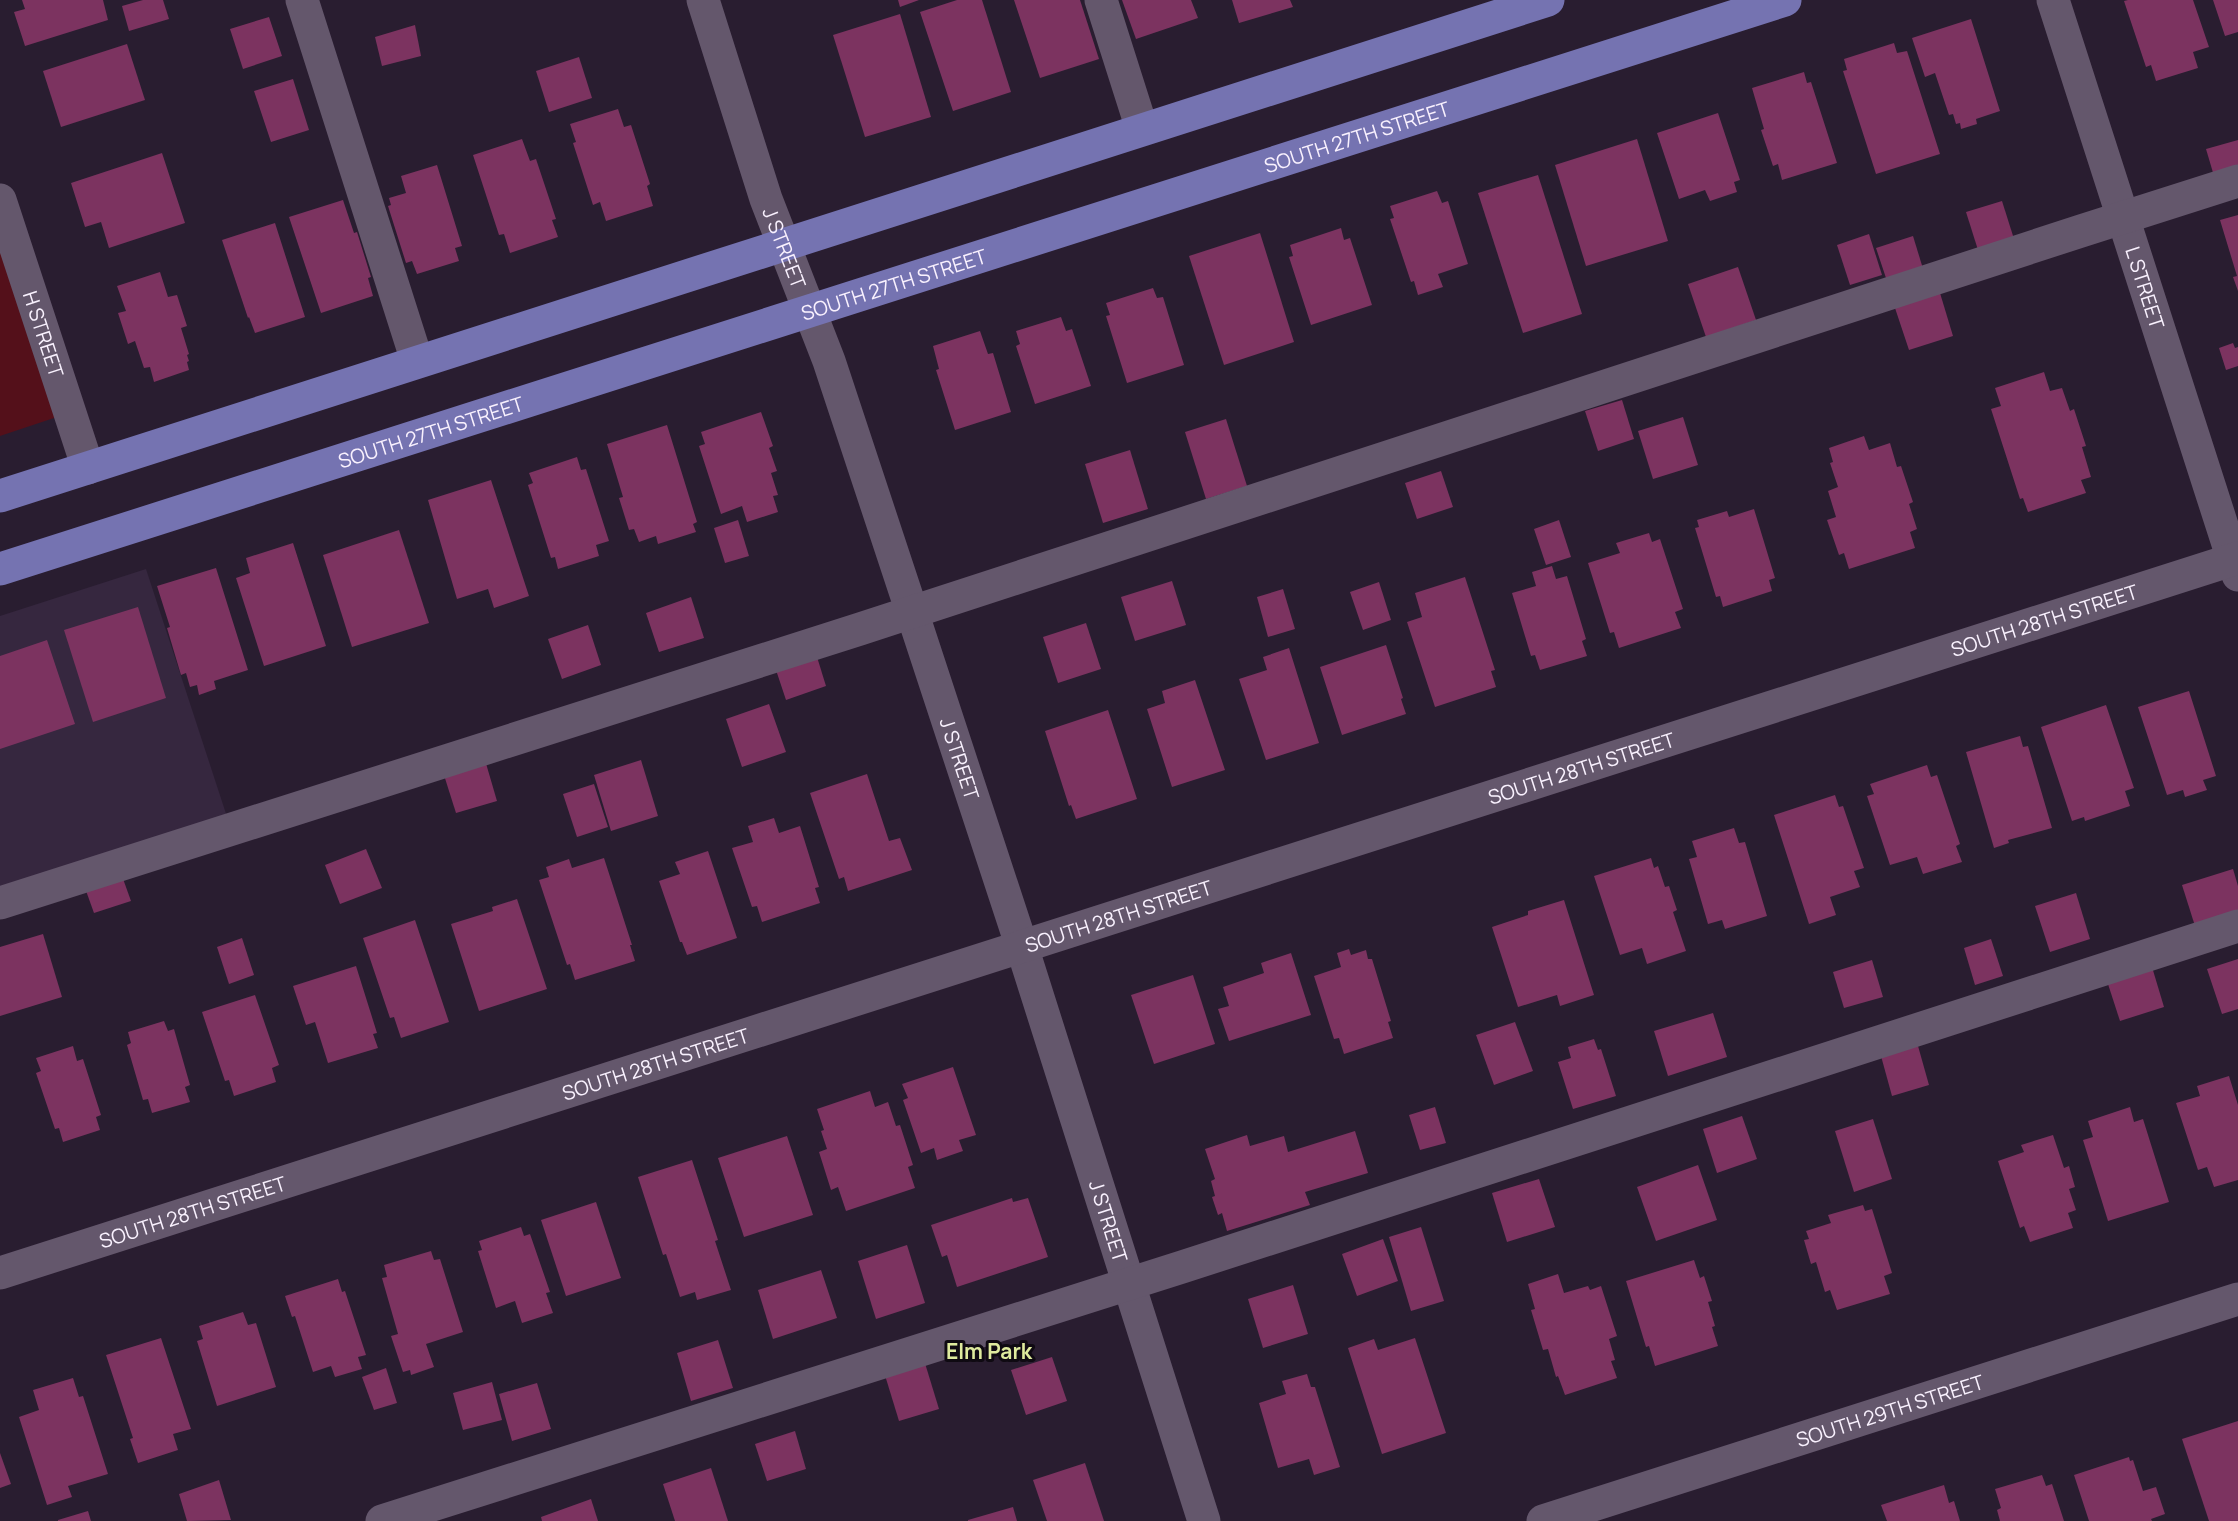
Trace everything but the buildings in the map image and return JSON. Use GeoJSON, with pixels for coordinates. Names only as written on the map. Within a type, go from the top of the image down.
{"type":"FeatureCollection","features":[{"type":"Feature","properties":{"kind":"main road"},"geometry":{"type":"LineString","coordinates":[[0,496],[1142,129],[1505,6],[1548,0]]}},
{"type":"Feature","properties":{"kind":"main road","name":"SOUTH 27TH STREET"},"geometry":{"type":"LineString","coordinates":[[0,569],[1785,0]]}},
{"type":"Feature","properties":{"kind":"street"},"geometry":{"type":"LineString","coordinates":[[302,0],[417,361]]}},
{"type":"Feature","properties":{"kind":"street","name":"J STREET"},"geometry":{"type":"LineString","coordinates":[[703,0],[766,199],[830,361],[1022,947],[1204,1521]]}},
{"type":"Feature","properties":{"kind":"street"},"geometry":{"type":"LineString","coordinates":[[1101,0],[1142,129]]}},
{"type":"Feature","properties":{"kind":"street","name":"L STREET"},"geometry":{"type":"LineString","coordinates":[[2053,0],[2121,217],[2236,564]]}},
{"type":"Feature","properties":{"kind":"street"},"geometry":{"type":"LineString","coordinates":[[0,903],[912,612],[2121,217],[2238,181]]}},
{"type":"Feature","properties":{"kind":"street","name":"H STREET"},"geometry":{"type":"LineString","coordinates":[[0,200],[88,468]]}},
{"type":"Feature","properties":{"kind":"street","name":"SOUTH 28TH STREET"},"geometry":{"type":"LineString","coordinates":[[0,1273],[1022,947],[2236,564]]}},
{"type":"Feature","properties":{"kind":"street"},"geometry":{"type":"LineString","coordinates":[[382,1521],[1129,1284],[2238,926]]}},
{"type":"Feature","properties":{"kind":"street","name":"SOUTH 29TH STREET"},"geometry":{"type":"LineString","coordinates":[[1543,1521],[2238,1299]]}},
{"type":"Feature","properties":{"kind":"shaded area"},"geometry":{"type":"Polygon","coordinates":[[[0,200],[69,413],[0,436],[0,200]]]}},
{"type":"Feature","properties":{"kind":"shaded area"},"geometry":{"type":"Polygon","coordinates":[[[146,569],[231,829],[0,903],[0,616],[146,569]]]}},
{"type":"Feature","properties":{"kind":"district","name":"Elm Park"},"geometry":{"type":"Point","coordinates":[989,1351]}}]}
